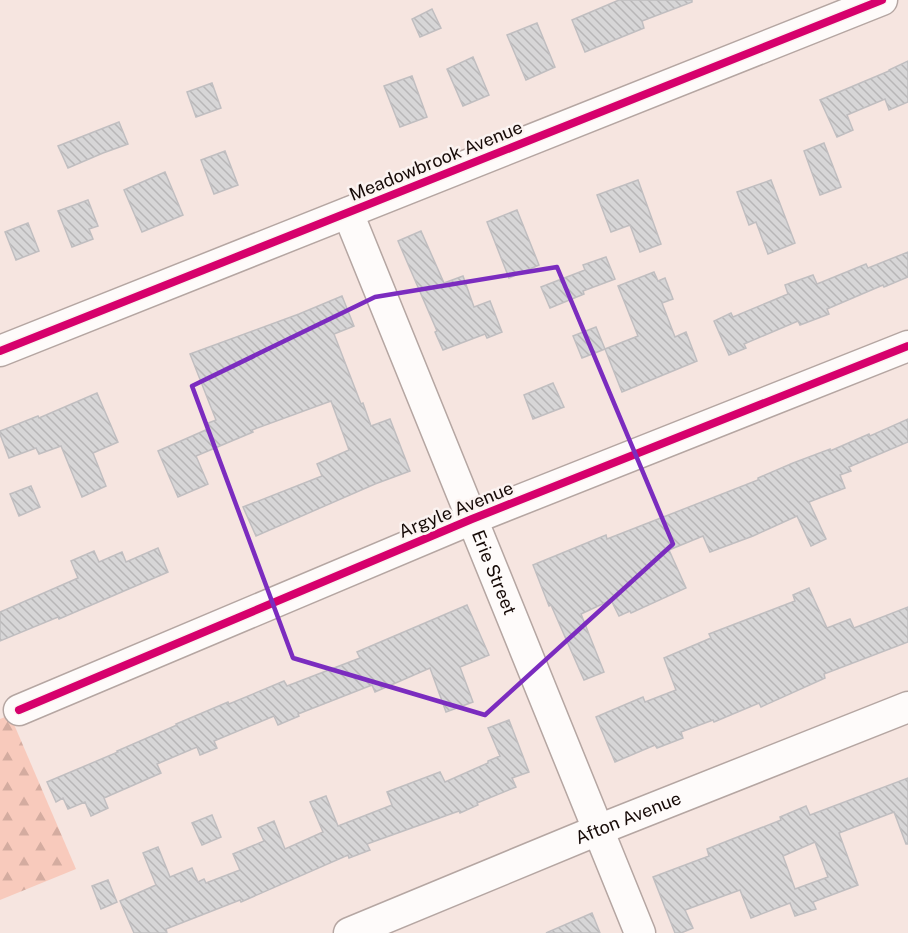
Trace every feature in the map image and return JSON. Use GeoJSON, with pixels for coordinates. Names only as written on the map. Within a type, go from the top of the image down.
{"type":"FeatureCollection","features":[{"type":"Feature","properties":{"kind":"street","name":"Meadowbrook Avenue"},"geometry":{"type":"LineString","coordinates":[[0,351],[882,0]]}},
{"type":"Feature","properties":{"kind":"street","name":"Erie Street"},"geometry":{"type":"LineString","coordinates":[[348,213],[640,933]]}},
{"type":"Feature","properties":{"kind":"street","name":"Argyle Avenue"},"geometry":{"type":"LineString","coordinates":[[19,710],[472,519],[908,346]]}},
{"type":"Feature","properties":{"kind":"street","name":"Afton Avenue"},"geometry":{"type":"LineString","coordinates":[[348,933],[598,830],[908,707]]}},
{"type":"Feature","properties":{"kind":"highlighted area"},"geometry":{"type":"Polygon","coordinates":[[[557,267],[673,544],[485,715],[293,658],[192,386],[375,297],[557,267]]]}},
{"type":"Feature","properties":{"kind":"green space"},"geometry":{"type":"Polygon","coordinates":[[[10,715],[76,869],[0,900],[0,719],[10,715]]]}},
{"type":"Feature","properties":{"kind":"building"},"geometry":{"type":"Polygon","coordinates":[[[619,0],[692,0],[692,2],[642,21],[644,28],[585,52],[572,20],[619,0]]]}},
{"type":"Feature","properties":{"kind":"building"},"geometry":{"type":"Polygon","coordinates":[[[432,9],[441,28],[420,37],[412,19],[432,9]]]}},
{"type":"Feature","properties":{"kind":"building"},"geometry":{"type":"Polygon","coordinates":[[[537,23],[555,67],[526,80],[507,35],[537,23]]]}},
{"type":"Feature","properties":{"kind":"building"},"geometry":{"type":"Polygon","coordinates":[[[473,57],[489,95],[463,106],[447,69],[473,57]]]}},
{"type":"Feature","properties":{"kind":"building"},"geometry":{"type":"Polygon","coordinates":[[[908,61],[908,102],[889,110],[885,99],[847,115],[853,130],[837,137],[820,100],[908,61]]]}},
{"type":"Feature","properties":{"kind":"building"},"geometry":{"type":"Polygon","coordinates":[[[412,76],[427,117],[400,127],[384,86],[412,76]]]}},
{"type":"Feature","properties":{"kind":"building"},"geometry":{"type":"Polygon","coordinates":[[[212,83],[221,108],[196,117],[187,92],[212,83]]]}},
{"type":"Feature","properties":{"kind":"building"},"geometry":{"type":"Polygon","coordinates":[[[119,122],[128,144],[68,168],[58,146],[119,122]]]}},
{"type":"Feature","properties":{"kind":"building"},"geometry":{"type":"Polygon","coordinates":[[[824,143],[841,187],[820,195],[804,151],[824,143]]]}},
{"type":"Feature","properties":{"kind":"building"},"geometry":{"type":"Polygon","coordinates":[[[225,151],[238,185],[214,194],[201,160],[225,151]]]}},
{"type":"Feature","properties":{"kind":"building"},"geometry":{"type":"Polygon","coordinates":[[[165,172],[183,215],[142,232],[124,190],[165,172]]]}},
{"type":"Feature","properties":{"kind":"building"},"geometry":{"type":"Polygon","coordinates":[[[638,180],[661,244],[640,252],[630,225],[611,232],[597,195],[638,180]]]}},
{"type":"Feature","properties":{"kind":"building"},"geometry":{"type":"Polygon","coordinates":[[[771,180],[795,243],[768,254],[756,222],[749,225],[737,192],[771,180]]]}},
{"type":"Feature","properties":{"kind":"building"},"geometry":{"type":"Polygon","coordinates":[[[88,200],[98,226],[89,229],[93,239],[72,247],[58,211],[88,200]]]}},
{"type":"Feature","properties":{"kind":"building"},"geometry":{"type":"Polygon","coordinates":[[[517,210],[539,265],[509,278],[487,222],[517,210]]]}},
{"type":"Feature","properties":{"kind":"building"},"geometry":{"type":"Polygon","coordinates":[[[28,223],[39,251],[16,260],[5,232],[28,223]]]}},
{"type":"Feature","properties":{"kind":"building"},"geometry":{"type":"Polygon","coordinates":[[[421,231],[444,283],[463,276],[474,307],[490,301],[502,332],[487,338],[485,334],[443,350],[398,241],[421,231]]]}},
{"type":"Feature","properties":{"kind":"building"},"geometry":{"type":"Polygon","coordinates":[[[908,252],[908,277],[827,309],[829,314],[800,325],[798,321],[744,344],[746,348],[729,355],[714,321],[731,313],[733,317],[788,294],[785,285],[813,275],[817,284],[866,264],[868,268],[908,252]]]}},
{"type":"Feature","properties":{"kind":"building"},"geometry":{"type":"Polygon","coordinates":[[[606,257],[615,279],[583,291],[584,294],[550,308],[541,287],[585,270],[583,265],[606,257]]]}},
{"type":"Feature","properties":{"kind":"building"},"geometry":{"type":"Polygon","coordinates":[[[654,272],[658,281],[665,278],[673,299],[662,303],[675,337],[686,332],[697,361],[622,392],[605,349],[638,336],[618,286],[654,272]]]}},
{"type":"Feature","properties":{"kind":"building"},"geometry":{"type":"Polygon","coordinates":[[[342,296],[354,326],[334,334],[361,404],[363,403],[371,426],[390,419],[410,471],[256,536],[243,507],[322,476],[317,464],[349,450],[331,401],[252,430],[253,432],[196,456],[208,484],[178,497],[158,451],[208,429],[206,424],[216,420],[190,354],[342,296]]]}},
{"type":"Feature","properties":{"kind":"building"},"geometry":{"type":"Polygon","coordinates":[[[596,327],[605,349],[582,358],[573,336],[596,327]]]}},
{"type":"Feature","properties":{"kind":"building"},"geometry":{"type":"Polygon","coordinates":[[[553,383],[564,407],[533,419],[524,395],[553,383]]]}},
{"type":"Feature","properties":{"kind":"building"},"geometry":{"type":"Polygon","coordinates":[[[97,393],[118,442],[93,453],[106,486],[82,497],[61,446],[39,454],[36,448],[9,458],[0,431],[38,416],[39,418],[97,393]]]}},
{"type":"Feature","properties":{"kind":"building"},"geometry":{"type":"Polygon","coordinates":[[[908,419],[908,442],[849,467],[851,471],[840,475],[845,488],[809,502],[826,539],[811,546],[797,516],[710,552],[703,536],[669,550],[686,588],[631,613],[630,611],[619,616],[611,600],[581,614],[604,672],[584,680],[551,605],[549,606],[533,565],[606,535],[607,539],[908,419]]]}},
{"type":"Feature","properties":{"kind":"building"},"geometry":{"type":"Polygon","coordinates":[[[31,486],[40,507],[19,516],[10,494],[31,486]]]}},
{"type":"Feature","properties":{"kind":"building"},"geometry":{"type":"Polygon","coordinates":[[[158,548],[168,572],[59,619],[58,617],[0,641],[0,612],[78,578],[71,561],[94,551],[99,562],[122,552],[126,562],[158,548]]]}},
{"type":"Feature","properties":{"kind":"building"},"geometry":{"type":"Polygon","coordinates":[[[809,588],[827,628],[850,619],[854,628],[908,607],[908,642],[824,674],[825,678],[761,707],[759,703],[714,722],[713,720],[681,732],[683,738],[657,748],[655,745],[615,762],[596,717],[643,697],[645,702],[676,690],[664,658],[711,638],[709,634],[795,601],[793,595],[809,588]]]}},
{"type":"Feature","properties":{"kind":"building"},"geometry":{"type":"Polygon","coordinates":[[[467,605],[489,655],[460,667],[473,702],[446,712],[430,668],[375,692],[372,685],[298,714],[299,716],[278,725],[274,716],[214,741],[217,748],[200,755],[197,747],[157,764],[161,773],[104,798],[108,808],[91,816],[85,802],[68,809],[63,798],[56,802],[47,782],[228,702],[229,704],[284,681],[287,686],[360,658],[357,652],[467,605]]]}},
{"type":"Feature","properties":{"kind":"building"},"geometry":{"type":"Polygon","coordinates":[[[509,720],[529,772],[512,778],[516,787],[477,803],[478,805],[460,813],[459,811],[367,844],[370,850],[349,858],[348,855],[241,902],[240,900],[166,929],[167,933],[134,933],[120,901],[156,885],[143,853],[158,847],[170,877],[192,868],[198,882],[204,879],[206,883],[240,870],[233,854],[264,841],[258,828],[274,821],[285,849],[323,832],[310,802],[326,796],[338,826],[392,805],[387,792],[440,772],[445,782],[488,763],[500,756],[488,728],[509,720]]]}},
{"type":"Feature","properties":{"kind":"building"},"geometry":{"type":"Polygon","coordinates":[[[908,778],[908,844],[906,844],[894,812],[839,833],[858,885],[813,902],[816,909],[795,916],[790,903],[751,918],[740,890],[685,910],[693,928],[675,933],[653,877],[709,856],[707,849],[781,820],[780,817],[806,806],[810,815],[908,778]],[[815,842],[783,856],[795,889],[828,877],[815,842]]]}},
{"type":"Feature","properties":{"kind":"building"},"geometry":{"type":"Polygon","coordinates":[[[212,815],[221,837],[202,845],[192,823],[212,815]]]}},
{"type":"Feature","properties":{"kind":"building"},"geometry":{"type":"Polygon","coordinates":[[[108,880],[117,902],[101,909],[92,886],[108,880]]]}},
{"type":"Feature","properties":{"kind":"building"},"geometry":{"type":"Polygon","coordinates":[[[592,913],[600,933],[546,933],[592,913]]]}},
{"type":"Feature","properties":{"kind":"cycle path"},"geometry":{"type":"LineString","coordinates":[[0,351],[882,0]]}},
{"type":"Feature","properties":{"kind":"cycle path"},"geometry":{"type":"LineString","coordinates":[[19,710],[472,519],[908,346]]}}]}
